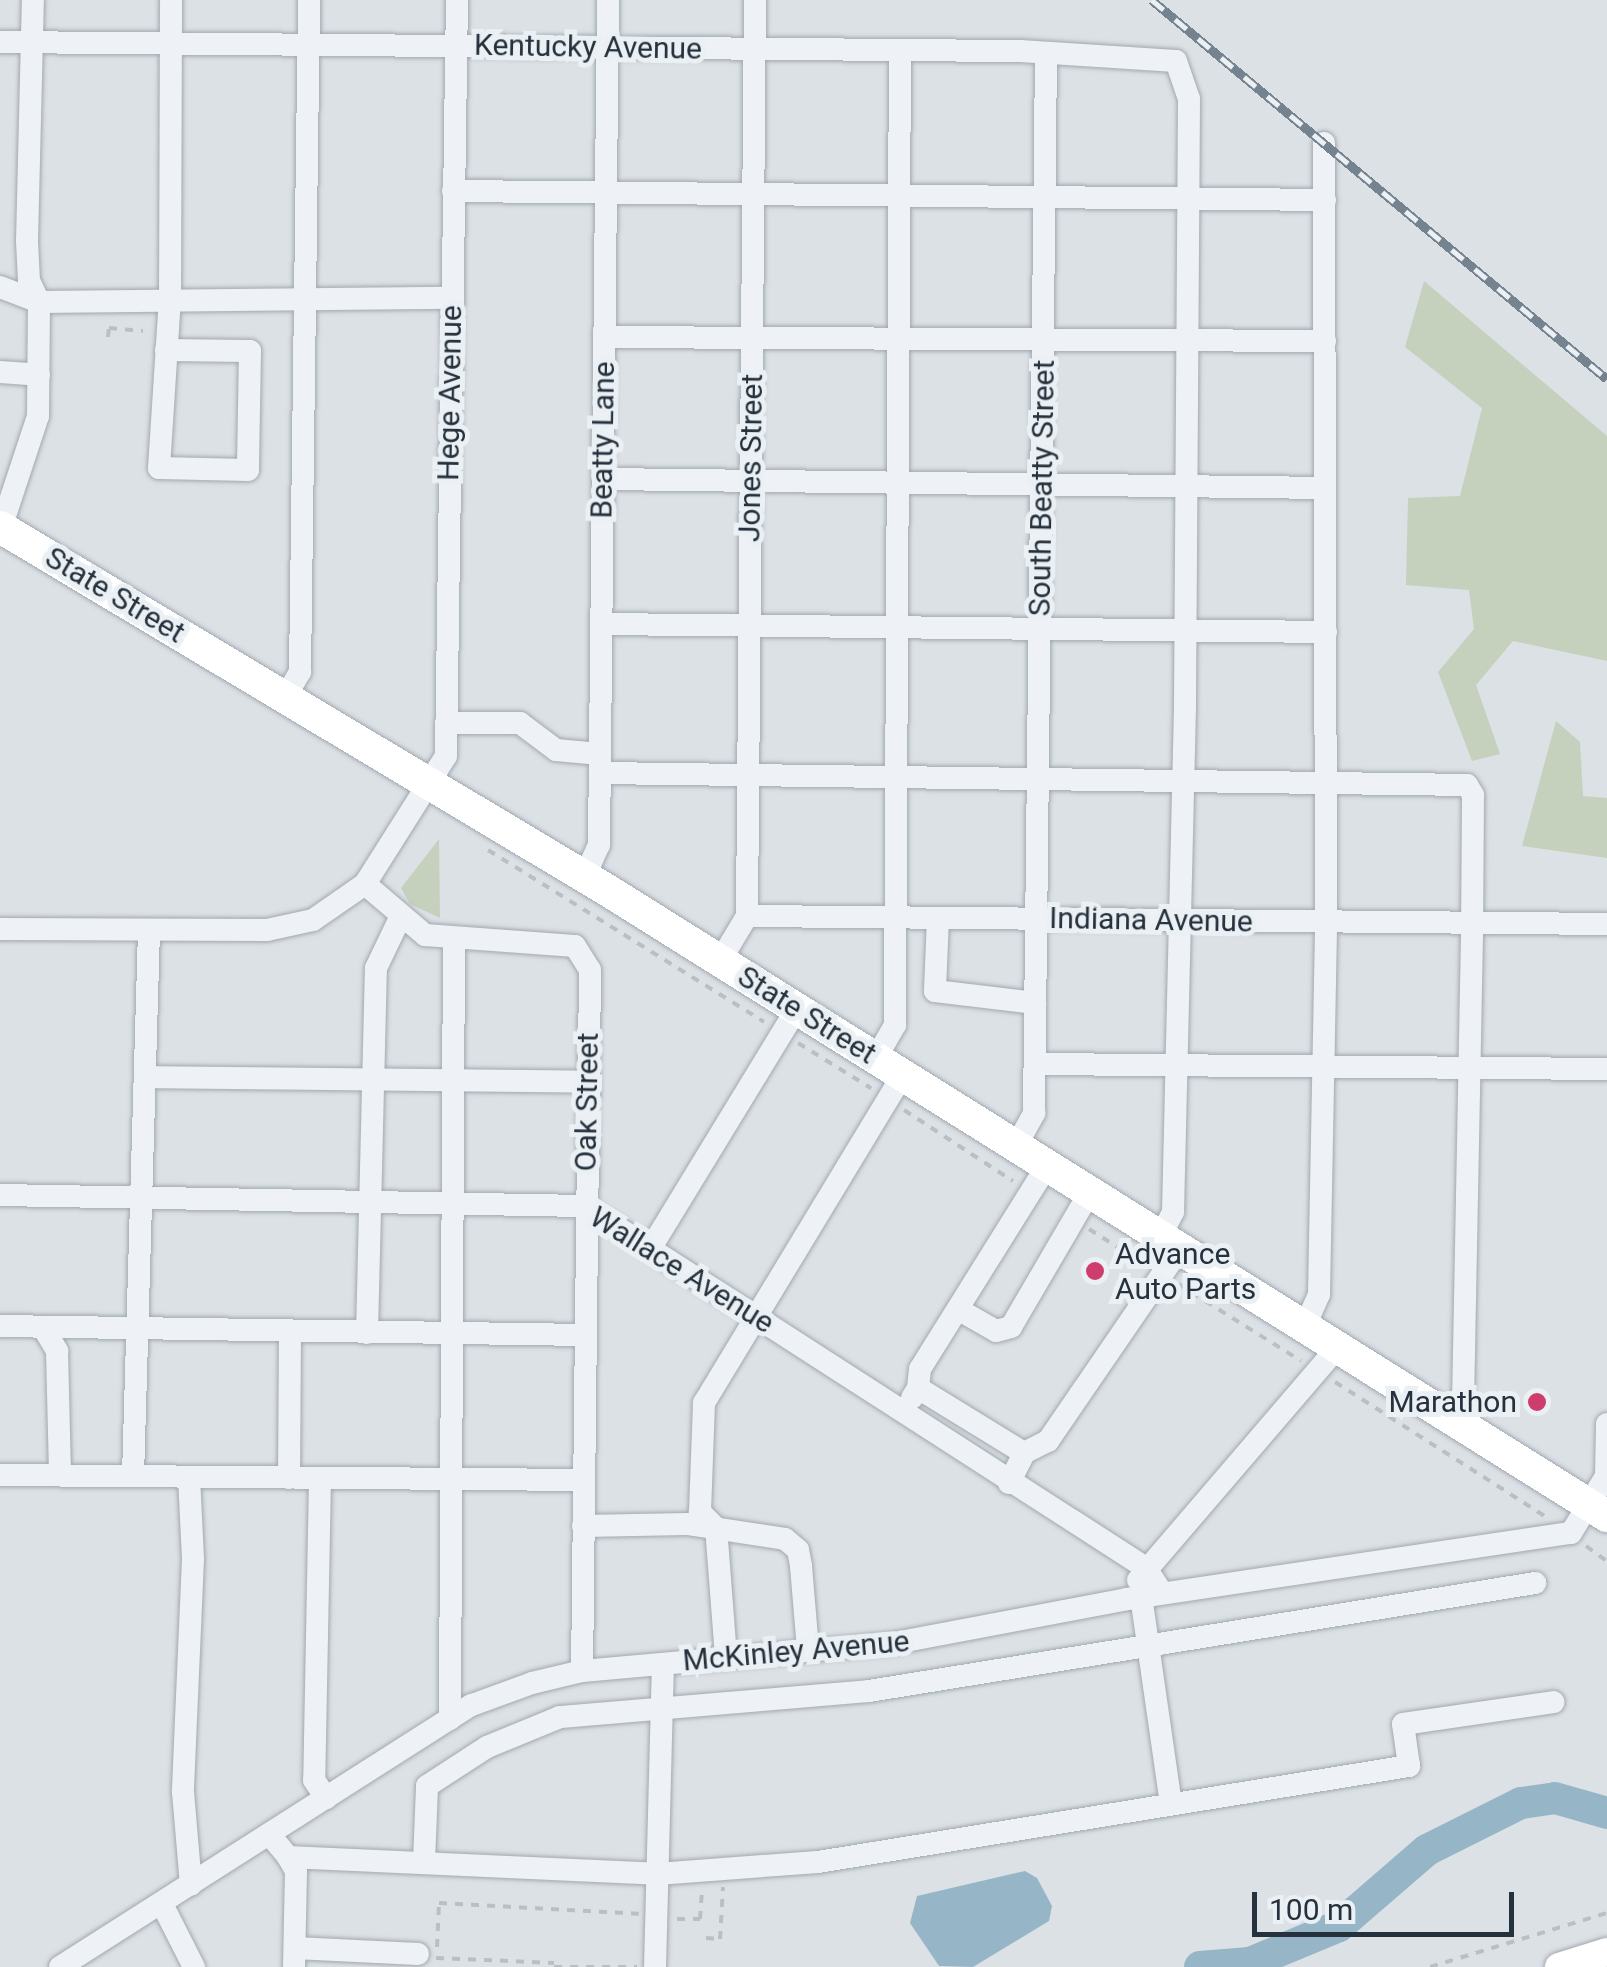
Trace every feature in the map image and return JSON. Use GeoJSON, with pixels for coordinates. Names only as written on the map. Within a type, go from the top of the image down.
{"type":"FeatureCollection","features":[{"type":"Feature","properties":{"kind":"highway","name":"State Street"},"geometry":{"type":"LineString","coordinates":[[0,528],[584,876],[1598,1510]]}},
{"type":"Feature","properties":{"kind":"main road"},"geometry":{"type":"LineString","coordinates":[[1559,1967],[1607,1952]]}},
{"type":"Feature","properties":{"kind":"street"},"geometry":{"type":"LineString","coordinates":[[0,528],[38,416],[39,302],[29,280],[28,241],[33,0]]}},
{"type":"Feature","properties":{"kind":"street"},"geometry":{"type":"LineString","coordinates":[[166,350],[250,350],[248,470],[159,468],[166,350],[170,299],[172,0]]}},
{"type":"Feature","properties":{"kind":"street"},"geometry":{"type":"LineString","coordinates":[[286,696],[300,672],[310,0]]}},
{"type":"Feature","properties":{"kind":"street","name":"Hege Avenue"},"geometry":{"type":"LineString","coordinates":[[430,782],[446,756],[457,0]]}},
{"type":"Feature","properties":{"kind":"street","name":"Beatty Lane"},"geometry":{"type":"LineString","coordinates":[[584,876],[599,845],[608,0]]}},
{"type":"Feature","properties":{"kind":"street","name":"Jones Street"},"geometry":{"type":"LineString","coordinates":[[746,916],[755,0]]}},
{"type":"Feature","properties":{"kind":"street","name":"Kentucky Avenue"},"geometry":{"type":"LineString","coordinates":[[0,42],[900,50],[1176,61],[1189,99],[1188,199]]}},
{"type":"Feature","properties":{"kind":"street"},"geometry":{"type":"LineString","coordinates":[[726,1658],[716,1528],[700,1512],[704,1403],[889,1066],[895,1025],[900,50]]}},
{"type":"Feature","properties":{"kind":"street","name":"South Beatty Street"},"geometry":{"type":"LineString","coordinates":[[1016,1146],[1034,1113],[1046,57]]}},
{"type":"Feature","properties":{"kind":"street"},"geometry":{"type":"LineString","coordinates":[[1305,1326],[1319,1294],[1324,1064],[1324,143]]}},
{"type":"Feature","properties":{"kind":"street"},"geometry":{"type":"LineString","coordinates":[[453,191],[1324,200]]}},
{"type":"Feature","properties":{"kind":"street"},"geometry":{"type":"LineString","coordinates":[[1009,1483],[1024,1454],[1048,1441],[1170,1242],[1181,920],[1188,199]]}},
{"type":"Feature","properties":{"kind":"street"},"geometry":{"type":"LineString","coordinates":[[0,287],[39,302],[451,298]]}},
{"type":"Feature","properties":{"kind":"street"},"geometry":{"type":"LineString","coordinates":[[604,337],[1325,341]]}},
{"type":"Feature","properties":{"kind":"street"},"geometry":{"type":"LineString","coordinates":[[0,372],[39,376]]}},
{"type":"Feature","properties":{"kind":"street"},"geometry":{"type":"LineString","coordinates":[[603,478],[1325,488]]}},
{"type":"Feature","properties":{"kind":"street"},"geometry":{"type":"LineString","coordinates":[[602,624],[1326,632]]}},
{"type":"Feature","properties":{"kind":"street"},"geometry":{"type":"LineString","coordinates":[[446,723],[520,723],[556,750],[600,764],[748,774],[1326,779],[1466,784],[1473,795],[1468,922],[1464,1394],[1449,1416]]}},
{"type":"Feature","properties":{"kind":"street"},"geometry":{"type":"LineString","coordinates":[[0,929],[267,930],[313,920],[366,884],[430,782]]}},
{"type":"Feature","properties":{"kind":"street","name":"Oak Street"},"geometry":{"type":"LineString","coordinates":[[366,884],[400,918],[425,935],[575,946],[590,970],[584,1206],[582,1672]]}},
{"type":"Feature","properties":{"kind":"street"},"geometry":{"type":"LineString","coordinates":[[720,960],[746,916]]}},
{"type":"Feature","properties":{"kind":"street","name":"Indiana Avenue"},"geometry":{"type":"LineString","coordinates":[[746,916],[1607,924]]}},
{"type":"Feature","properties":{"kind":"street"},"geometry":{"type":"LineString","coordinates":[[367,1333],[376,968],[400,918]]}},
{"type":"Feature","properties":{"kind":"street"},"geometry":{"type":"LineString","coordinates":[[936,992],[938,918]]}},
{"type":"Feature","properties":{"kind":"street"},"geometry":{"type":"LineString","coordinates":[[133,1476],[136,1198],[142,1186],[149,930]]}},
{"type":"Feature","properties":{"kind":"street"},"geometry":{"type":"LineString","coordinates":[[450,1719],[448,1335],[453,1204],[454,939]]}},
{"type":"Feature","properties":{"kind":"street"},"geometry":{"type":"LineString","coordinates":[[894,990],[1035,1003]]}},
{"type":"Feature","properties":{"kind":"street"},"geometry":{"type":"LineString","coordinates":[[652,1246],[797,1008]]}},
{"type":"Feature","properties":{"kind":"street"},"geometry":{"type":"LineString","coordinates":[[1034,1064],[1607,1069]]}},
{"type":"Feature","properties":{"kind":"street"},"geometry":{"type":"LineString","coordinates":[[145,1077],[373,1083],[587,1082]]}},
{"type":"Feature","properties":{"kind":"street"},"geometry":{"type":"LineString","coordinates":[[903,1414],[918,1388],[920,1369],[961,1311],[1048,1166]]}},
{"type":"Feature","properties":{"kind":"street"},"geometry":{"type":"LineString","coordinates":[[961,1311],[996,1331],[1011,1327],[1090,1192]]}},
{"type":"Feature","properties":{"kind":"street","name":"Wallace Avenue"},"geometry":{"type":"LineString","coordinates":[[0,1195],[584,1206],[652,1246],[903,1414],[1146,1568],[1143,1596]]}},
{"type":"Feature","properties":{"kind":"street"},"geometry":{"type":"LineString","coordinates":[[0,1326],[584,1336]]}},
{"type":"Feature","properties":{"kind":"street"},"geometry":{"type":"LineString","coordinates":[[44,1329],[57,1351],[60,1476]]}},
{"type":"Feature","properties":{"kind":"street"},"geometry":{"type":"LineString","coordinates":[[289,1478],[290,1332]]}},
{"type":"Feature","properties":{"kind":"street"},"geometry":{"type":"LineString","coordinates":[[1171,1804],[1148,1645],[1143,1596],[1146,1568],[1338,1347]]}},
{"type":"Feature","properties":{"kind":"street"},"geometry":{"type":"LineString","coordinates":[[918,1388],[1024,1454]]}},
{"type":"Feature","properties":{"kind":"street"},"geometry":{"type":"LineString","coordinates":[[1598,1510],[1606,1476],[1607,1424]]}},
{"type":"Feature","properties":{"kind":"street"},"geometry":{"type":"LineString","coordinates":[[0,1475],[583,1480]]}},
{"type":"Feature","properties":{"kind":"street"},"geometry":{"type":"LineString","coordinates":[[189,1477],[193,1559],[183,1792],[191,1885]]}},
{"type":"Feature","properties":{"kind":"street"},"geometry":{"type":"LineString","coordinates":[[320,1479],[314,1780],[326,1798]]}},
{"type":"Feature","properties":{"kind":"street","name":"McKinley Avenue"},"geometry":{"type":"LineString","coordinates":[[71,1964],[450,1719],[532,1683],[582,1672],[978,1630],[1143,1596],[1571,1533],[1598,1510]]}},
{"type":"Feature","properties":{"kind":"street"},"geometry":{"type":"LineString","coordinates":[[583,1526],[716,1528],[785,1539],[798,1550],[808,1650]]}},
{"type":"Feature","properties":{"kind":"street"},"geometry":{"type":"LineString","coordinates":[[424,1862],[428,1786],[453,1768],[560,1716],[868,1691],[1535,1583]]}},
{"type":"Feature","properties":{"kind":"street"},"geometry":{"type":"LineString","coordinates":[[655,1967],[662,1664]]}},
{"type":"Feature","properties":{"kind":"street"},"geometry":{"type":"LineString","coordinates":[[288,1857],[656,1874],[873,1856],[1409,1766],[1403,1724],[1553,1702]]}},
{"type":"Feature","properties":{"kind":"street"},"geometry":{"type":"LineString","coordinates":[[269,1834],[296,1871],[294,1957],[430,1960]]}},
{"type":"Feature","properties":{"kind":"street"},"geometry":{"type":"LineString","coordinates":[[162,1904],[194,1967]]}},
{"type":"Feature","properties":{"kind":"path"},"geometry":{"type":"LineString","coordinates":[[108,337],[109,328],[143,331]]}},
{"type":"Feature","properties":{"kind":"path"},"geometry":{"type":"LineString","coordinates":[[642,1967],[430,1960],[438,1902],[700,1919],[702,1887]]}},
{"type":"Feature","properties":{"kind":"path"},"geometry":{"type":"LineString","coordinates":[[706,1938],[720,1939],[723,1887]]}},
{"type":"Feature","properties":{"kind":"path"},"geometry":{"type":"LineString","coordinates":[[1430,1967],[1607,1913]]}},
{"type":"Feature","properties":{"kind":"green space"},"geometry":{"type":"Polygon","coordinates":[[[1424,281],[1607,436],[1607,661],[1513,641],[1476,685],[1500,754],[1472,761],[1438,672],[1474,629],[1469,590],[1406,585],[1408,498],[1460,496],[1482,408],[1405,347],[1424,281]]]}},
{"type":"Feature","properties":{"kind":"green space"},"geometry":{"type":"Polygon","coordinates":[[[1556,721],[1580,742],[1583,796],[1607,798],[1607,858],[1522,846],[1556,721]]]}},
{"type":"Feature","properties":{"kind":"green space"},"geometry":{"type":"Polygon","coordinates":[[[439,839],[440,918],[410,904],[401,888],[439,839]]]}},
{"type":"Feature","properties":{"kind":"water"},"geometry":{"type":"Polygon","coordinates":[[[1025,1871],[1037,1878],[1052,1906],[1049,1921],[973,1967],[939,1966],[910,1923],[917,1896],[1025,1871]]]}},
{"type":"Feature","properties":{"kind":"waterway"},"geometry":{"type":"LineString","coordinates":[[1200,1967],[1250,1963],[1339,1926],[1427,1850],[1521,1803],[1555,1798],[1607,1813]]}},
{"type":"Feature","properties":{"kind":"railway"},"geometry":{"type":"LineString","coordinates":[[1152,0],[1607,379]]}},
{"type":"Feature","properties":{"kind":"place","name":"Advance Auto Parts"},"geometry":{"type":"Point","coordinates":[1095,1271]}},
{"type":"Feature","properties":{"kind":"place","name":"Marathon"},"geometry":{"type":"Point","coordinates":[1537,1402]}}]}
